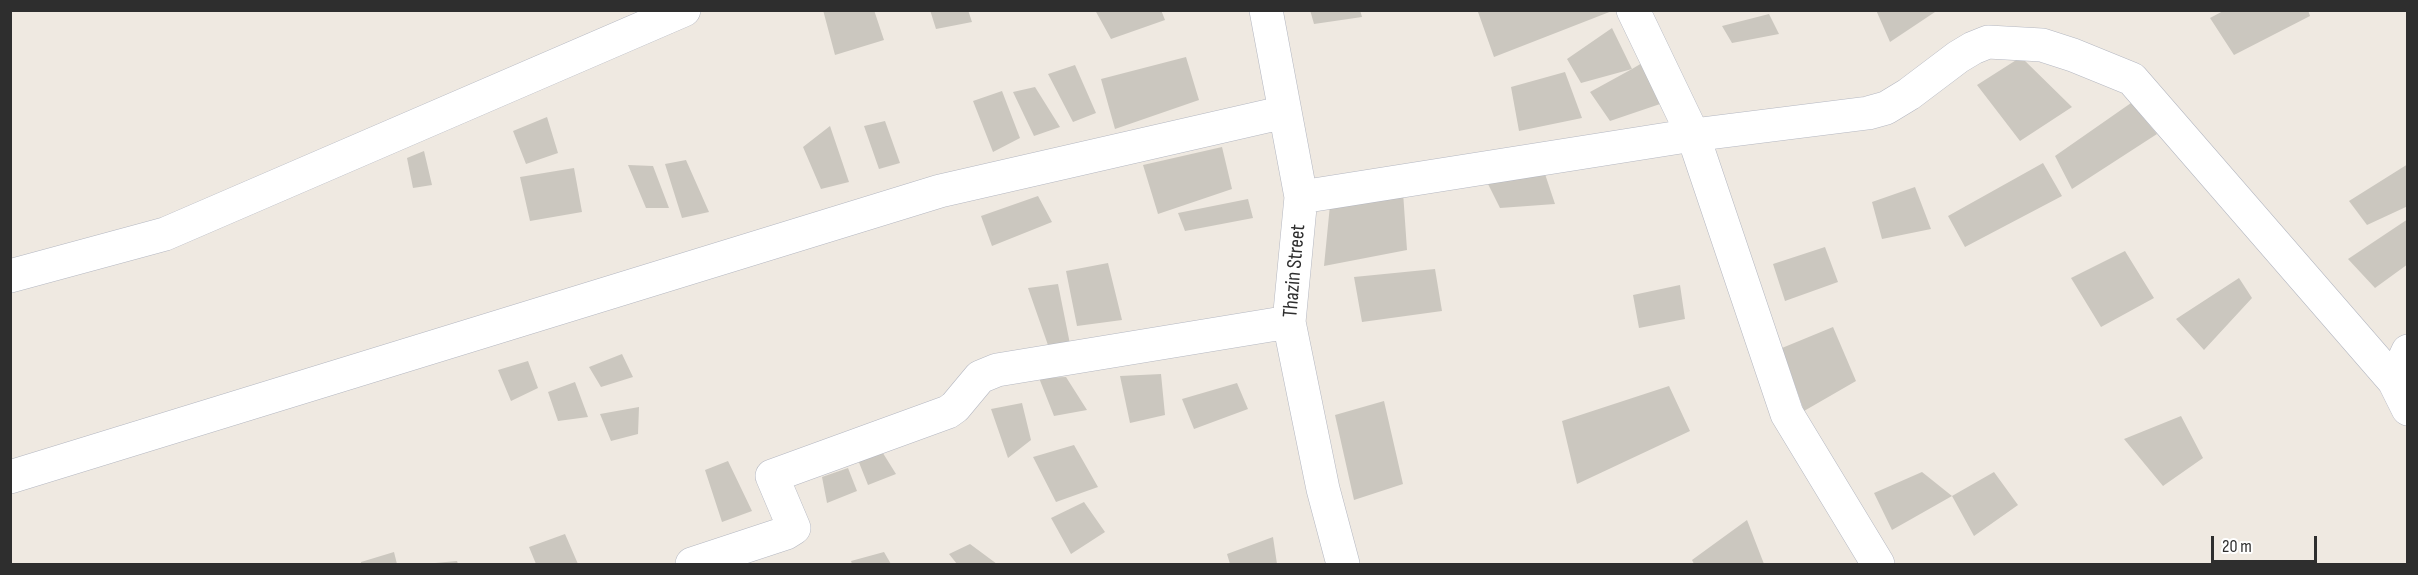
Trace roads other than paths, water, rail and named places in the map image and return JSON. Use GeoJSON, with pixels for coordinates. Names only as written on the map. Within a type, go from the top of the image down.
{"type":"FeatureCollection","features":[{"type":"Feature","properties":{"kind":"street"},"geometry":{"type":"LineString","coordinates":[[10,276],[165,234],[684,10]]}},
{"type":"Feature","properties":{"kind":"street","name":"Thazin Street"},"geometry":{"type":"LineString","coordinates":[[1266,10],[1301,198],[1289,321],[1323,489],[1344,564]]}},
{"type":"Feature","properties":{"kind":"street"},"geometry":{"type":"LineString","coordinates":[[1633,10],[1693,135],[1787,414],[1878,564]]}},
{"type":"Feature","properties":{"kind":"street"},"geometry":{"type":"LineString","coordinates":[[1301,198],[1693,135],[1868,113],[1886,108],[1909,94],[1965,52],[1988,42],[2042,45],[2073,55],[2132,80],[2401,395]]}},
{"type":"Feature","properties":{"kind":"street"},"geometry":{"type":"LineString","coordinates":[[10,477],[940,191],[1285,112]]}},
{"type":"Feature","properties":{"kind":"street"},"geometry":{"type":"LineString","coordinates":[[692,564],[794,528],[772,476],[948,412],[980,377],[997,370],[1289,321]]}},
{"type":"Feature","properties":{"kind":"street"},"geometry":{"type":"LineString","coordinates":[[2401,395],[2408,351]]}}]}
